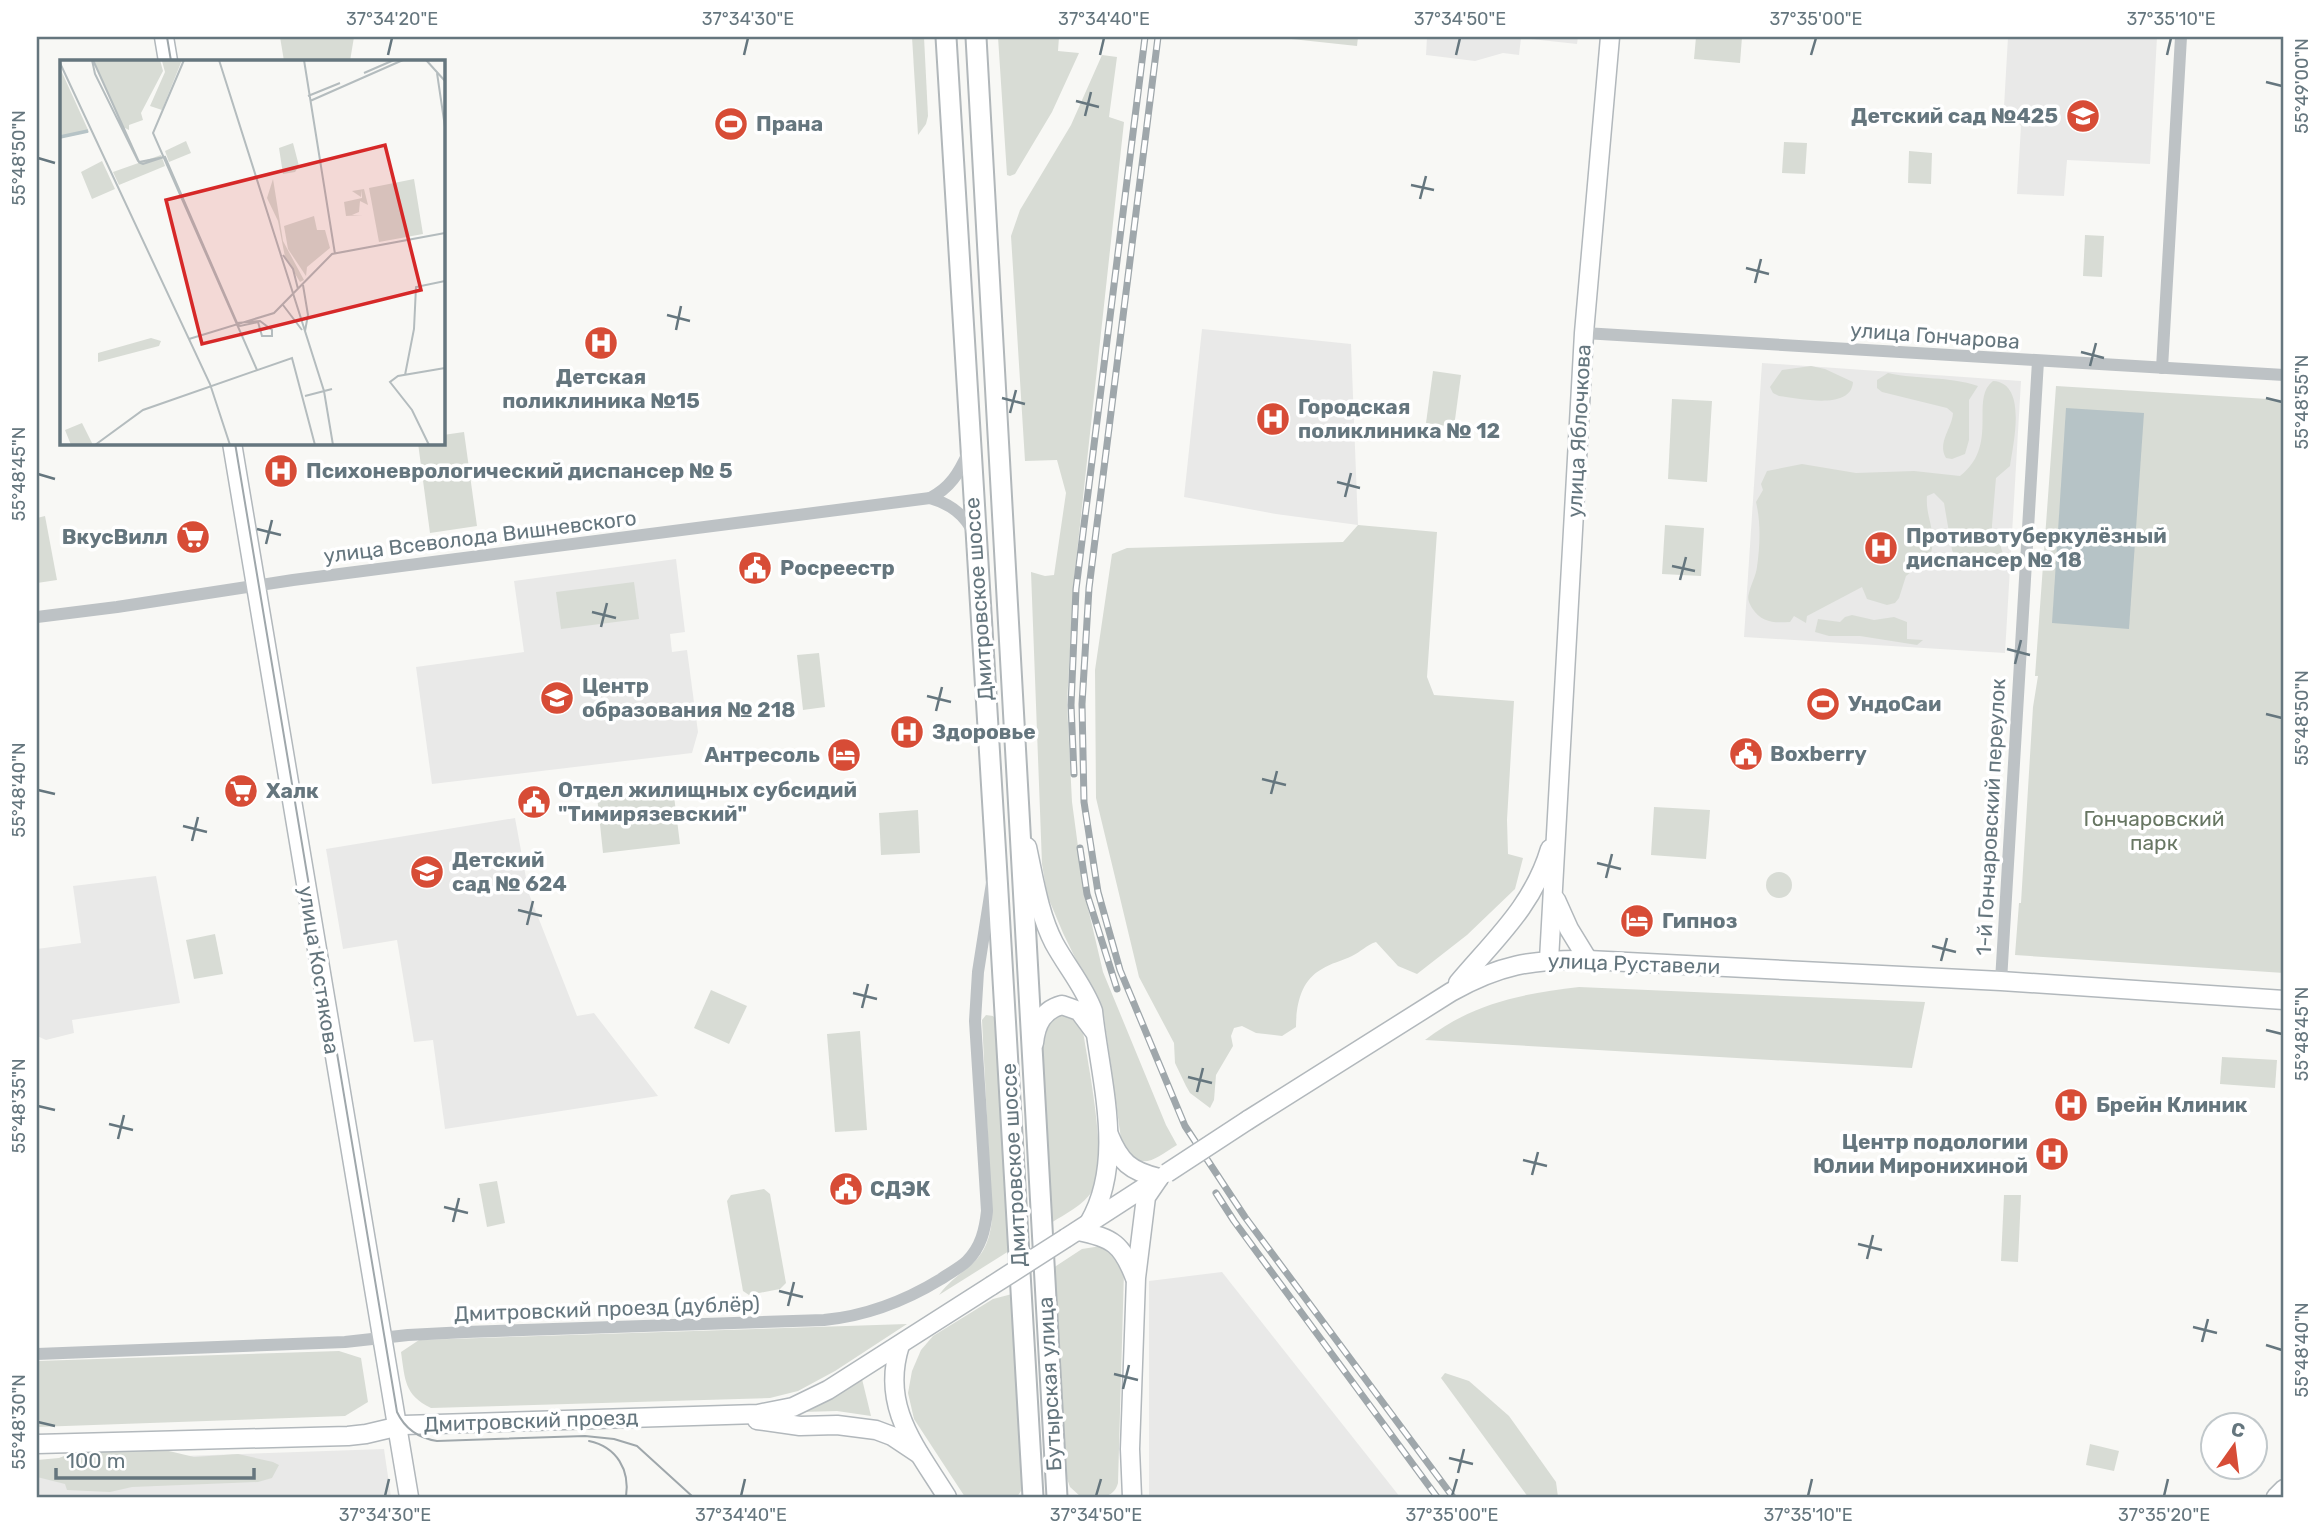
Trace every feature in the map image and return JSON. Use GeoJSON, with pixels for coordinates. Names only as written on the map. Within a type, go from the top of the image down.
{"type":"FeatureCollection","features":[{"type":"Feature","properties":{"kind":"main road"},"geometry":{"type":"LineString","coordinates":[[164,37],[168,60]]}},
{"type":"Feature","properties":{"kind":"main road","name":"Дмитровское шоссе"},"geometry":{"type":"LineString","coordinates":[[946,37],[1021,1288]]}},
{"type":"Feature","properties":{"kind":"main road","name":"Дмитровское шоссе"},"geometry":{"type":"LineString","coordinates":[[976,37],[1021,825],[1043,1272]]}},
{"type":"Feature","properties":{"kind":"main road","name":"улица Яблочкова"},"geometry":{"type":"LineString","coordinates":[[1557,826],[1584,333],[1610,37]]}},
{"type":"Feature","properties":{"kind":"main road","name":"улица Костякова"},"geometry":{"type":"LineString","coordinates":[[232,444],[409,1497]]}},
{"type":"Feature","properties":{"kind":"main road"},"geometry":{"type":"LineString","coordinates":[[1021,825],[1047,926],[1093,1011],[1108,1132],[1105,1183],[1096,1211],[1078,1231],[1115,1243],[1126,1255],[1136,1278]]}},
{"type":"Feature","properties":{"kind":"main road"},"geometry":{"type":"LineString","coordinates":[[1549,960],[1555,897],[1557,826]]}},
{"type":"Feature","properties":{"kind":"main road"},"geometry":{"type":"LineString","coordinates":[[1451,992],[1520,913],[1545,865],[1557,826]]}},
{"type":"Feature","properties":{"kind":"main road"},"geometry":{"type":"LineString","coordinates":[[1555,897],[1569,929],[1588,960]]}},
{"type":"Feature","properties":{"kind":"main road","name":"улица Руставели"},"geometry":{"type":"LineString","coordinates":[[991,1286],[1451,992],[1481,975],[1523,963],[1588,960],[2001,981],[2284,1000]]}},
{"type":"Feature","properties":{"kind":"main road"},"geometry":{"type":"LineString","coordinates":[[1032,1068],[1034,1037],[1040,1019],[1055,1007],[1062,1005],[1079,1010],[1096,1033]]}},
{"type":"Feature","properties":{"kind":"main road"},"geometry":{"type":"LineString","coordinates":[[1108,1132],[1114,1147],[1127,1165],[1142,1174],[1163,1176]]}},
{"type":"Feature","properties":{"kind":"main road"},"geometry":{"type":"LineString","coordinates":[[1132,1497],[1130,1449],[1136,1278],[1146,1197],[1163,1176]]}},
{"type":"Feature","properties":{"kind":"main road","name":"Бутырская улица"},"geometry":{"type":"LineString","coordinates":[[1043,1272],[1057,1497]]}},
{"type":"Feature","properties":{"kind":"main road","name":"Дмитровский проезд"},"geometry":{"type":"LineString","coordinates":[[37,1444],[348,1436],[397,1426],[462,1422],[758,1414],[793,1407],[828,1390],[991,1286]]}},
{"type":"Feature","properties":{"kind":"main road","name":"Бутырская улица"},"geometry":{"type":"LineString","coordinates":[[1021,1288],[1033,1497]]}},
{"type":"Feature","properties":{"kind":"main road"},"geometry":{"type":"LineString","coordinates":[[900,1345],[894,1371],[895,1401],[906,1431],[947,1494]]}},
{"type":"Feature","properties":{"kind":"main road"},"geometry":{"type":"LineString","coordinates":[[722,1415],[800,1426],[837,1425],[876,1430],[892,1436],[919,1454]]}},
{"type":"Feature","properties":{"kind":"main road"},"geometry":{"type":"LineString","coordinates":[[1117,1497],[1121,1492],[1130,1449]]}},
{"type":"Feature","properties":{"kind":"main road"},"geometry":{"type":"LineString","coordinates":[[1055,1469],[1061,1485],[1070,1497]]}},
{"type":"Feature","properties":{"kind":"main road"},"geometry":{"type":"LineString","coordinates":[[1027,1497],[1032,1475]]}},
{"type":"Feature","properties":{"kind":"main road"},"geometry":{"type":"LineString","coordinates":[[2276,1497],[2284,1489]]}},
{"type":"Feature","properties":{"kind":"street"},"geometry":{"type":"LineString","coordinates":[[2162,368],[2181,37]]}},
{"type":"Feature","properties":{"kind":"street","name":"улица Гончарова"},"geometry":{"type":"LineString","coordinates":[[1584,333],[2284,375]]}},
{"type":"Feature","properties":{"kind":"street","name":"1-й Гончаровский переулок"},"geometry":{"type":"LineString","coordinates":[[2001,981],[2038,362]]}},
{"type":"Feature","properties":{"kind":"street"},"geometry":{"type":"LineString","coordinates":[[970,457],[975,475],[987,480],[996,476],[1000,464]]}},
{"type":"Feature","properties":{"kind":"street"},"geometry":{"type":"LineString","coordinates":[[930,498],[955,478],[970,457]]}},
{"type":"Feature","properties":{"kind":"street"},"geometry":{"type":"LineString","coordinates":[[930,498],[953,508],[966,520],[975,535]]}},
{"type":"Feature","properties":{"kind":"street","name":"улица Всеволода Вишневского"},"geometry":{"type":"LineString","coordinates":[[37,617],[255,585],[930,498]]}},
{"type":"Feature","properties":{"kind":"street","name":"Дмитровский проезд (дублёр)"},"geometry":{"type":"LineString","coordinates":[[37,1354],[236,1347],[524,1330],[831,1320],[914,1295],[967,1261],[981,1240],[986,1211],[975,1021],[978,972],[995,860]]}},
{"type":"Feature","properties":{"kind":"shaded area"},"geometry":{"type":"Polygon","coordinates":[[[1427,37],[1578,37],[1577,44],[1521,38],[1519,55],[1503,53],[1475,61],[1426,55],[1427,37]]]}},
{"type":"Feature","properties":{"kind":"shaded area","name":"Детский сад №425"},"geometry":{"type":"Polygon","coordinates":[[[2008,37],[2157,37],[2150,164],[2067,160],[2064,196],[2017,194],[2021,126],[2004,107],[2008,37]]]}},
{"type":"Feature","properties":{"kind":"shaded area","name":"Городская поликлиника № 12"},"geometry":{"type":"Polygon","coordinates":[[[1202,329],[1351,344],[1358,525],[1276,514],[1184,497],[1202,329]]]}},
{"type":"Feature","properties":{"kind":"shaded area","name":"Противотуберкулёзный диспансер № 18"},"geometry":{"type":"Polygon","coordinates":[[[1762,363],[2021,381],[2005,653],[1744,637],[1762,363]]]}},
{"type":"Feature","properties":{"kind":"shaded area"},"geometry":{"type":"Polygon","coordinates":[[[2066,408],[2144,413],[2129,629],[2052,623],[2066,408]]]}},
{"type":"Feature","properties":{"kind":"shaded area","name":"Центр образования № 218"},"geometry":{"type":"Polygon","coordinates":[[[676,559],[685,632],[670,634],[672,652],[687,650],[698,732],[692,753],[432,784],[416,667],[524,652],[514,581],[676,559]]]}},
{"type":"Feature","properties":{"kind":"shaded area"},"geometry":{"type":"Polygon","coordinates":[[[515,818],[529,894],[577,1016],[594,1013],[658,1096],[445,1129],[433,1040],[414,1042],[397,940],[343,949],[326,849],[515,818]]]}},
{"type":"Feature","properties":{"kind":"shaded area"},"geometry":{"type":"Polygon","coordinates":[[[156,876],[180,1003],[72,1020],[74,1033],[46,1040],[37,1036],[37,949],[81,943],[73,886],[156,876]]]}},
{"type":"Feature","properties":{"kind":"shaded area"},"geometry":{"type":"Polygon","coordinates":[[[1222,1272],[1400,1497],[1149,1497],[1149,1281],[1222,1272]]]}},
{"type":"Feature","properties":{"kind":"shaded area"},"geometry":{"type":"Polygon","coordinates":[[[384,1449],[391,1497],[37,1497],[37,1461],[384,1449]]]}},
{"type":"Feature","properties":{"kind":"green space"},"geometry":{"type":"Polygon","coordinates":[[[280,37],[354,37],[350,60],[284,60],[280,37]]]}},
{"type":"Feature","properties":{"kind":"green space"},"geometry":{"type":"Polygon","coordinates":[[[912,37],[924,37],[928,116],[918,135],[912,37]]]}},
{"type":"Feature","properties":{"kind":"green space"},"geometry":{"type":"Polygon","coordinates":[[[998,37],[1059,37],[1058,51],[1079,53],[1052,112],[1015,174],[1010,176],[1007,175],[998,37]]]}},
{"type":"Feature","properties":{"kind":"green space"},"geometry":{"type":"Polygon","coordinates":[[[1273,37],[1358,37],[1357,46],[1273,37]]]}},
{"type":"Feature","properties":{"kind":"green space"},"geometry":{"type":"Polygon","coordinates":[[[1696,37],[1742,37],[1740,63],[1694,59],[1696,37]]]}},
{"type":"Feature","properties":{"kind":"green space"},"geometry":{"type":"Polygon","coordinates":[[[1102,55],[1117,57],[1109,117],[1124,122],[1074,580],[1067,703],[1072,802],[1084,891],[1103,972],[1166,1125],[1177,1145],[1148,1161],[1136,1159],[1122,1146],[1104,1017],[1047,895],[1042,864],[1031,572],[1045,576],[1054,575],[1066,493],[1057,460],[1025,461],[1011,236],[1020,210],[1071,125],[1102,55]]]}},
{"type":"Feature","properties":{"kind":"green space"},"geometry":{"type":"Polygon","coordinates":[[[1784,142],[1807,143],[1805,174],[1782,173],[1784,142]]]}},
{"type":"Feature","properties":{"kind":"green space"},"geometry":{"type":"Polygon","coordinates":[[[1909,151],[1932,153],[1931,184],[1908,183],[1909,151]]]}},
{"type":"Feature","properties":{"kind":"green space"},"geometry":{"type":"Polygon","coordinates":[[[2085,235],[2104,236],[2102,277],[2083,276],[2085,235]]]}},
{"type":"Feature","properties":{"kind":"green space"},"geometry":{"type":"Polygon","coordinates":[[[1811,366],[1825,369],[1853,382],[1850,391],[1843,397],[1823,401],[1773,393],[1770,387],[1782,370],[1811,366]]]}},
{"type":"Feature","properties":{"kind":"green space"},"geometry":{"type":"Polygon","coordinates":[[[1433,371],[1461,375],[1454,427],[1426,423],[1433,371]]]}},
{"type":"Feature","properties":{"kind":"green space"},"geometry":{"type":"Polygon","coordinates":[[[1888,373],[1978,386],[1969,400],[1969,440],[1965,454],[1952,459],[1946,458],[1944,452],[1944,441],[1953,413],[1947,408],[1882,392],[1877,388],[1877,380],[1888,373]]]}},
{"type":"Feature","properties":{"kind":"green space"},"geometry":{"type":"Polygon","coordinates":[[[1993,381],[2004,384],[2011,392],[2016,416],[2010,466],[1996,478],[1992,525],[1992,532],[2000,544],[2005,561],[1976,565],[1955,557],[1944,503],[1934,493],[1927,496],[1933,540],[1930,557],[1906,576],[1895,603],[1887,605],[1867,599],[1862,587],[1807,616],[1806,623],[1794,616],[1790,622],[1769,621],[1756,613],[1748,597],[1759,551],[1756,502],[1763,490],[1761,484],[1767,471],[1802,464],[1856,473],[1914,471],[1960,476],[1972,464],[1979,451],[1983,399],[1986,389],[1993,381]]]}},
{"type":"Feature","properties":{"kind":"green space","name":"Гончаровский парк"},"geometry":{"type":"Polygon","coordinates":[[[2056,386],[2284,400],[2284,973],[2015,955],[2021,903],[2033,707],[2038,676],[2035,676],[2056,386]]]}},
{"type":"Feature","properties":{"kind":"green space"},"geometry":{"type":"Polygon","coordinates":[[[1672,399],[1712,401],[1707,482],[1668,479],[1672,399]]]}},
{"type":"Feature","properties":{"kind":"green space"},"geometry":{"type":"Polygon","coordinates":[[[464,432],[477,526],[430,533],[418,444],[444,444],[444,435],[464,432]]]}},
{"type":"Feature","properties":{"kind":"green space"},"geometry":{"type":"Polygon","coordinates":[[[45,516],[57,580],[37,583],[37,518],[45,516]]]}},
{"type":"Feature","properties":{"kind":"green space"},"geometry":{"type":"Polygon","coordinates":[[[626,517],[627,520],[542,534],[538,531],[540,526],[626,517]]]}},
{"type":"Feature","properties":{"kind":"green space"},"geometry":{"type":"Polygon","coordinates":[[[1358,525],[1437,532],[1427,677],[1434,695],[1514,701],[1507,820],[1508,854],[1523,858],[1515,889],[1467,935],[1417,974],[1398,966],[1376,942],[1329,965],[1309,980],[1301,994],[1296,1027],[1282,1036],[1256,1033],[1242,1026],[1234,1028],[1231,1036],[1233,1046],[1216,1075],[1214,1100],[1210,1108],[1190,1093],[1186,1086],[1175,1063],[1174,1043],[1139,977],[1096,798],[1095,670],[1112,554],[1127,548],[1343,542],[1358,525]]]}},
{"type":"Feature","properties":{"kind":"green space"},"geometry":{"type":"Polygon","coordinates":[[[1665,525],[1704,528],[1701,576],[1662,574],[1665,525]]]}},
{"type":"Feature","properties":{"kind":"green space"},"geometry":{"type":"Polygon","coordinates":[[[634,582],[639,619],[561,629],[556,592],[634,582]]]}},
{"type":"Feature","properties":{"kind":"green space"},"geometry":{"type":"Polygon","coordinates":[[[1852,615],[1874,620],[1894,617],[1907,622],[1907,639],[1923,640],[1917,645],[1860,636],[1829,636],[1815,632],[1818,619],[1840,622],[1852,615]]]}},
{"type":"Feature","properties":{"kind":"green space"},"geometry":{"type":"Polygon","coordinates":[[[819,653],[825,707],[803,710],[797,655],[819,653]]]}},
{"type":"Feature","properties":{"kind":"green space"},"geometry":{"type":"Polygon","coordinates":[[[673,788],[680,844],[603,853],[597,796],[673,788]]]}},
{"type":"Feature","properties":{"kind":"green space"},"geometry":{"type":"Polygon","coordinates":[[[1654,807],[1710,810],[1706,859],[1651,855],[1654,807]]]}},
{"type":"Feature","properties":{"kind":"green space"},"geometry":{"type":"Polygon","coordinates":[[[918,810],[920,853],[881,855],[879,813],[918,810]]]}},
{"type":"Feature","properties":{"kind":"green space"},"geometry":{"type":"Polygon","coordinates":[[[1779,872],[1788,876],[1792,885],[1788,894],[1779,898],[1770,894],[1766,885],[1770,876],[1779,872]]]}},
{"type":"Feature","properties":{"kind":"green space"},"geometry":{"type":"Polygon","coordinates":[[[215,934],[223,974],[194,979],[186,940],[215,934]]]}},
{"type":"Feature","properties":{"kind":"green space"},"geometry":{"type":"Polygon","coordinates":[[[1579,987],[1925,1002],[1912,1068],[1425,1040],[1461,1017],[1498,1002],[1579,987]]]}},
{"type":"Feature","properties":{"kind":"green space"},"geometry":{"type":"Polygon","coordinates":[[[711,990],[747,1006],[729,1044],[694,1028],[711,990]]]}},
{"type":"Feature","properties":{"kind":"green space"},"geometry":{"type":"Polygon","coordinates":[[[1056,1013],[1070,1013],[1082,1025],[1099,1157],[1093,1190],[1074,1209],[1051,1223],[1041,1033],[1056,1013]]]}},
{"type":"Feature","properties":{"kind":"green space"},"geometry":{"type":"Polygon","coordinates":[[[986,1015],[993,1016],[996,1020],[1009,1251],[939,1295],[979,1256],[985,1247],[992,1219],[982,1020],[986,1015]]]}},
{"type":"Feature","properties":{"kind":"green space"},"geometry":{"type":"Polygon","coordinates":[[[860,1031],[867,1130],[835,1132],[827,1034],[860,1031]]]}},
{"type":"Feature","properties":{"kind":"green space"},"geometry":{"type":"Polygon","coordinates":[[[2222,1057],[2277,1060],[2275,1088],[2220,1084],[2222,1057]]]}},
{"type":"Feature","properties":{"kind":"green space"},"geometry":{"type":"Polygon","coordinates":[[[497,1181],[505,1223],[487,1227],[479,1184],[497,1181]]]}},
{"type":"Feature","properties":{"kind":"green space"},"geometry":{"type":"Polygon","coordinates":[[[764,1189],[770,1194],[786,1283],[780,1289],[749,1295],[743,1291],[727,1201],[731,1195],[764,1189]]]}},
{"type":"Feature","properties":{"kind":"green space"},"geometry":{"type":"Polygon","coordinates":[[[2004,1195],[2021,1195],[2018,1262],[2001,1261],[2004,1195]]]}},
{"type":"Feature","properties":{"kind":"green space"},"geometry":{"type":"Polygon","coordinates":[[[1101,1246],[1115,1251],[1124,1271],[1118,1483],[1116,1489],[1108,1495],[1081,1497],[1070,1487],[1066,1476],[1053,1268],[1082,1249],[1101,1246]]]}},
{"type":"Feature","properties":{"kind":"green space"},"geometry":{"type":"Polygon","coordinates":[[[1012,1294],[1021,1491],[1017,1497],[965,1497],[914,1419],[908,1393],[912,1371],[921,1350],[933,1336],[993,1299],[1012,1294]]]}},
{"type":"Feature","properties":{"kind":"green space"},"geometry":{"type":"Polygon","coordinates":[[[907,1324],[835,1371],[798,1391],[770,1398],[431,1408],[415,1398],[407,1385],[401,1352],[419,1340],[907,1324]]]}},
{"type":"Feature","properties":{"kind":"green space"},"geometry":{"type":"Polygon","coordinates":[[[339,1351],[361,1358],[368,1402],[345,1416],[37,1427],[37,1361],[339,1351]]]}},
{"type":"Feature","properties":{"kind":"green space"},"geometry":{"type":"Polygon","coordinates":[[[1445,1373],[1469,1381],[1509,1416],[1556,1482],[1558,1497],[1528,1497],[1441,1378],[1445,1373]]]}},
{"type":"Feature","properties":{"kind":"green space"},"geometry":{"type":"Polygon","coordinates":[[[862,1379],[871,1416],[837,1411],[802,1412],[812,1409],[862,1379]]]}},
{"type":"Feature","properties":{"kind":"green space"},"geometry":{"type":"Polygon","coordinates":[[[2090,1444],[2119,1451],[2114,1471],[2086,1465],[2090,1444]]]}},
{"type":"Feature","properties":{"kind":"green space"},"geometry":{"type":"Polygon","coordinates":[[[103,1450],[169,1451],[194,1457],[238,1454],[279,1465],[272,1478],[258,1482],[132,1487],[110,1492],[67,1490],[65,1484],[37,1477],[37,1460],[103,1450]]]}},
{"type":"Feature","properties":{"kind":"tram line"},"geometry":{"type":"LineString","coordinates":[[167,37],[171,60]]}},
{"type":"Feature","properties":{"kind":"tram line"},"geometry":{"type":"LineString","coordinates":[[235,444],[397,1412],[413,1432],[437,1441],[585,1436],[614,1439],[637,1446],[693,1497]]}},
{"type":"Feature","properties":{"kind":"tram line"},"geometry":{"type":"LineString","coordinates":[[589,1441],[607,1448],[620,1461],[626,1478],[626,1497]]}},
{"type":"Feature","properties":{"kind":"railway"},"geometry":{"type":"LineString","coordinates":[[1074,774],[1071,705],[1076,589],[1145,37]]}},
{"type":"Feature","properties":{"kind":"railway"},"geometry":{"type":"LineString","coordinates":[[1158,37],[1089,588],[1082,704],[1084,802],[1098,892],[1120,970],[1185,1126],[1245,1217],[1453,1497]]}},
{"type":"Feature","properties":{"kind":"railway"},"geometry":{"type":"LineString","coordinates":[[1080,848],[1087,894],[1117,989]]}},
{"type":"Feature","properties":{"kind":"railway"},"geometry":{"type":"LineString","coordinates":[[1216,1193],[1437,1497]]}},
{"type":"Feature","properties":{"kind":"place","name":"Детский сад №425"},"geometry":{"type":"Point","coordinates":[2083,116]}},
{"type":"Feature","properties":{"kind":"place","name":"Прана"},"geometry":{"type":"Point","coordinates":[731,124]}},
{"type":"Feature","properties":{"kind":"place","name":"Детская поликлиника №15"},"geometry":{"type":"Point","coordinates":[601,343]}},
{"type":"Feature","properties":{"kind":"place","name":"Городская поликлиника № 12"},"geometry":{"type":"Point","coordinates":[1273,419]}},
{"type":"Feature","properties":{"kind":"place","name":"Психоневрологический диспансер № 5"},"geometry":{"type":"Point","coordinates":[281,471]}},
{"type":"Feature","properties":{"kind":"place","name":"ВкусВилл"},"geometry":{"type":"Point","coordinates":[193,537]}},
{"type":"Feature","properties":{"kind":"place","name":"Противотуберкулёзный диспансер № 18"},"geometry":{"type":"Point","coordinates":[1881,548]}},
{"type":"Feature","properties":{"kind":"place","name":"Росреестр"},"geometry":{"type":"Point","coordinates":[755,568]}},
{"type":"Feature","properties":{"kind":"place","name":"Центр образования № 218"},"geometry":{"type":"Point","coordinates":[557,698]}},
{"type":"Feature","properties":{"kind":"place","name":"УндоСаи"},"geometry":{"type":"Point","coordinates":[1823,704]}},
{"type":"Feature","properties":{"kind":"place","name":"Здоровье"},"geometry":{"type":"Point","coordinates":[907,732]}},
{"type":"Feature","properties":{"kind":"place","name":"Boxberry"},"geometry":{"type":"Point","coordinates":[1746,754]}},
{"type":"Feature","properties":{"kind":"place","name":"Антресоль"},"geometry":{"type":"Point","coordinates":[844,755]}},
{"type":"Feature","properties":{"kind":"place","name":"Халк"},"geometry":{"type":"Point","coordinates":[241,791]}},
{"type":"Feature","properties":{"kind":"place","name":"Отдел жилищных субсидий \"Тимирязевский\""},"geometry":{"type":"Point","coordinates":[534,802]}},
{"type":"Feature","properties":{"kind":"place","name":"Детский сад № 624"},"geometry":{"type":"Point","coordinates":[427,872]}},
{"type":"Feature","properties":{"kind":"place","name":"Гипноз"},"geometry":{"type":"Point","coordinates":[1637,921]}},
{"type":"Feature","properties":{"kind":"place","name":"Брейн Клиник"},"geometry":{"type":"Point","coordinates":[2071,1105]}},
{"type":"Feature","properties":{"kind":"place","name":"Центр подологии Юлии Миронихиной"},"geometry":{"type":"Point","coordinates":[2052,1154]}},
{"type":"Feature","properties":{"kind":"place","name":"СДЭК"},"geometry":{"type":"Point","coordinates":[846,1189]}}]}
